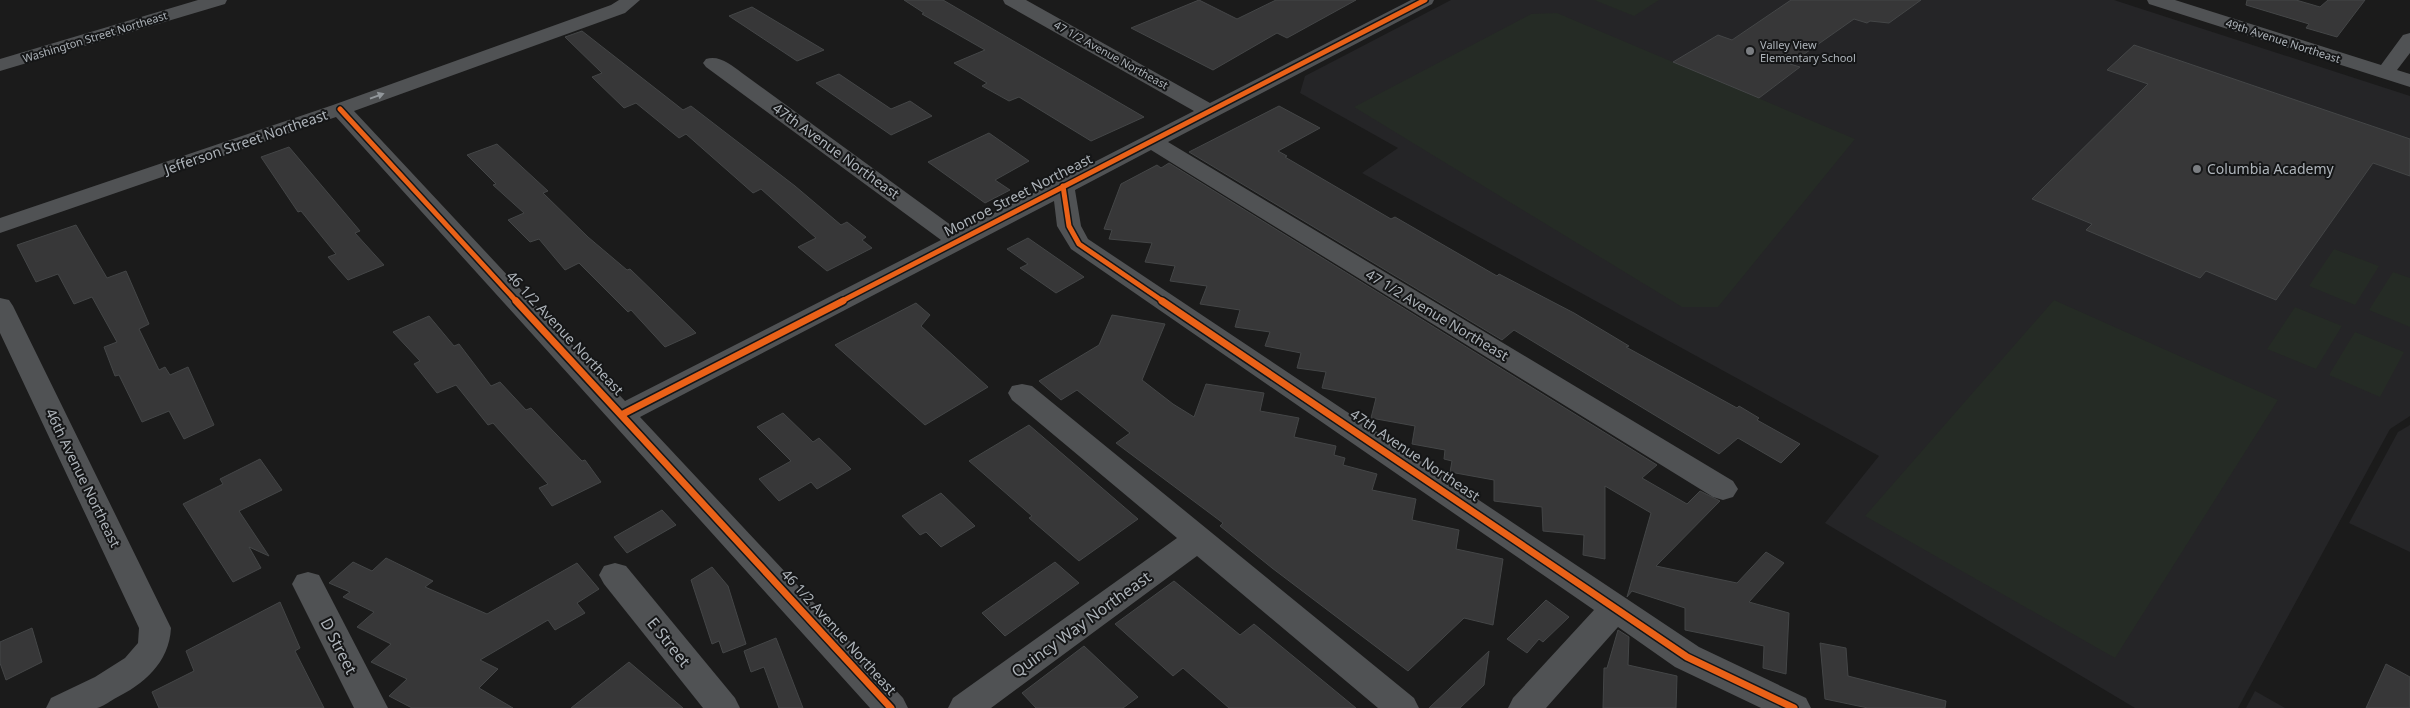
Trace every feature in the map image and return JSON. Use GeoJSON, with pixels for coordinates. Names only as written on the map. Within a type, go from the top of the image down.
{"type":"FeatureCollection","features":[{"type":"Feature","properties":{"kind":"street","name":"Washington Street Northeast"},"geometry":{"type":"LineString","coordinates":[[0,65],[218,0]]}},
{"type":"Feature","properties":{"kind":"street","name":"Jefferson Street Northeast"},"geometry":{"type":"LineString","coordinates":[[0,216],[328,96],[607,1],[626,0]]}},
{"type":"Feature","properties":{"kind":"street","name":"Jefferson Street Northeast"},"geometry":{"type":"LineString","coordinates":[[0,226],[340,109],[618,9],[630,0]]}},
{"type":"Feature","properties":{"kind":"street","name":"47 1/2 Avenue Northeast"},"geometry":{"type":"LineString","coordinates":[[1012,0],[1209,111]]}},
{"type":"Feature","properties":{"kind":"street","name":"49th Avenue Northeast"},"geometry":{"type":"LineString","coordinates":[[2156,0],[2410,81]]}},
{"type":"Feature","properties":{"kind":"street","name":"Monroe Street Northeast"},"geometry":{"type":"LineString","coordinates":[[623,414],[1209,111],[1408,3]]}},
{"type":"Feature","properties":{"kind":"street"},"geometry":{"type":"LineString","coordinates":[[2385,73],[2410,39]]}},
{"type":"Feature","properties":{"kind":"street","name":"47th Avenue Northeast"},"geometry":{"type":"LineString","coordinates":[[713,63],[735,77],[958,241]]}},
{"type":"Feature","properties":{"kind":"street","name":"46 1/2 Avenue Northeast"},"geometry":{"type":"LineString","coordinates":[[340,109],[623,414],[891,708]]}},
{"type":"Feature","properties":{"kind":"street","name":"47 1/2 Avenue Northeast"},"geometry":{"type":"LineString","coordinates":[[1151,141],[1723,489]]}},
{"type":"Feature","properties":{"kind":"street","name":"47th Avenue Northeast"},"geometry":{"type":"LineString","coordinates":[[1063,186],[1069,226],[1078,244],[1616,607],[1687,657],[1794,708]]}},
{"type":"Feature","properties":{"kind":"street","name":"46th Avenue Northeast"},"geometry":{"type":"LineString","coordinates":[[0,306],[156,628],[157,639],[152,652],[140,666],[122,678],[63,708]]}},
{"type":"Feature","properties":{"kind":"street"},"geometry":{"type":"LineString","coordinates":[[1022,393],[1402,708]]}},
{"type":"Feature","properties":{"kind":"street","name":"Quincy Way Northeast"},"geometry":{"type":"LineString","coordinates":[[965,708],[1197,540]]}},
{"type":"Feature","properties":{"kind":"street","name":"E Street"},"geometry":{"type":"LineString","coordinates":[[615,575],[723,708]]}},
{"type":"Feature","properties":{"kind":"street","name":"D Street"},"geometry":{"type":"LineString","coordinates":[[308,584],[371,708]]}},
{"type":"Feature","properties":{"kind":"street"},"geometry":{"type":"LineString","coordinates":[[1525,708],[1616,607]]}},
{"type":"Feature","properties":{"kind":"shaded area"},"geometry":{"type":"Polygon","coordinates":[[[1451,0],[2114,0],[2410,96],[2410,416],[2390,429],[2238,708],[2135,708],[1825,523],[1879,456],[1362,173],[1398,148],[1300,93],[1305,76],[1451,0]]]}},
{"type":"Feature","properties":{"kind":"shaded area"},"geometry":{"type":"Polygon","coordinates":[[[1594,0],[1659,0],[1634,16],[1594,0]]]}},
{"type":"Feature","properties":{"kind":"shaded area"},"geometry":{"type":"Polygon","coordinates":[[[1557,13],[1855,139],[1718,307],[1682,307],[1354,107],[1531,14],[1557,13]]]}},
{"type":"Feature","properties":{"kind":"shaded area"},"geometry":{"type":"Polygon","coordinates":[[[2334,249],[2379,266],[2355,305],[2309,286],[2334,249]]]}},
{"type":"Feature","properties":{"kind":"shaded area"},"geometry":{"type":"Polygon","coordinates":[[[2393,272],[2410,278],[2410,327],[2369,310],[2393,272]]]}},
{"type":"Feature","properties":{"kind":"shaded area"},"geometry":{"type":"Polygon","coordinates":[[[2054,300],[2278,400],[2115,658],[1865,516],[2054,300]]]}},
{"type":"Feature","properties":{"kind":"shaded area"},"geometry":{"type":"Polygon","coordinates":[[[2295,307],[2342,326],[2316,369],[2267,349],[2295,307]]]}},
{"type":"Feature","properties":{"kind":"shaded area"},"geometry":{"type":"Polygon","coordinates":[[[2355,332],[2404,352],[2380,397],[2329,375],[2355,332]]]}},
{"type":"Feature","properties":{"kind":"shaded area"},"geometry":{"type":"Polygon","coordinates":[[[2410,425],[2410,552],[2349,523],[2398,432],[2410,425]]]}},
{"type":"Feature","properties":{"kind":"shaded area"},"geometry":{"type":"Polygon","coordinates":[[[2255,691],[2285,708],[2246,708],[2255,691]]]}},
{"type":"Feature","properties":{"kind":"building"},"geometry":{"type":"Polygon","coordinates":[[[904,0],[943,0],[1144,117],[1091,141],[1019,97],[1009,101],[982,86],[987,83],[954,63],[985,50],[922,14],[924,13],[904,0]]]}},
{"type":"Feature","properties":{"kind":"building"},"geometry":{"type":"Polygon","coordinates":[[[1199,0],[1237,19],[1276,0],[1356,0],[1287,38],[1277,33],[1213,70],[1131,28],[1199,0]]]}},
{"type":"Feature","properties":{"kind":"building","name":"Valley View Elementary School"},"geometry":{"type":"Polygon","coordinates":[[[1791,0],[1921,0],[1889,23],[1870,21],[1867,23],[1854,19],[1790,64],[1800,67],[1759,98],[1673,62],[1718,35],[1732,40],[1791,0]]]}},
{"type":"Feature","properties":{"kind":"building"},"geometry":{"type":"Polygon","coordinates":[[[2247,0],[2296,0],[2320,7],[2328,0],[2365,0],[2337,37],[2306,28],[2309,24],[2246,5],[2247,0]]]}},
{"type":"Feature","properties":{"kind":"building"},"geometry":{"type":"Polygon","coordinates":[[[752,7],[824,50],[797,61],[729,16],[752,7]]]}},
{"type":"Feature","properties":{"kind":"building"},"geometry":{"type":"Polygon","coordinates":[[[582,31],[683,110],[691,106],[795,186],[841,225],[847,222],[866,237],[862,240],[872,248],[827,271],[798,247],[816,238],[761,189],[753,193],[686,134],[679,138],[636,103],[624,108],[592,77],[602,73],[565,37],[582,31]]]}},
{"type":"Feature","properties":{"kind":"building","name":"Columbia Academy"},"geometry":{"type":"Polygon","coordinates":[[[2134,45],[2410,139],[2410,176],[2373,163],[2276,300],[2206,271],[2200,278],[2086,230],[2092,224],[2032,199],[2148,84],[2107,70],[2134,45]]]}},
{"type":"Feature","properties":{"kind":"building"},"geometry":{"type":"Polygon","coordinates":[[[839,74],[891,109],[910,101],[932,116],[891,135],[816,83],[839,74]]]}},
{"type":"Feature","properties":{"kind":"building"},"geometry":{"type":"Polygon","coordinates":[[[1279,106],[1320,128],[1278,151],[1287,156],[1285,157],[1391,219],[1395,217],[1497,276],[1499,274],[1574,313],[1629,346],[1626,347],[1737,408],[1739,406],[1759,418],[1757,420],[1800,444],[1781,463],[1738,438],[1719,454],[1514,330],[1502,340],[1189,152],[1279,106]]]}},
{"type":"Feature","properties":{"kind":"building"},"geometry":{"type":"Polygon","coordinates":[[[989,133],[1029,161],[995,180],[1010,190],[985,203],[928,162],[989,133]]]}},
{"type":"Feature","properties":{"kind":"building"},"geometry":{"type":"Polygon","coordinates":[[[497,144],[548,191],[543,193],[588,237],[627,270],[630,269],[696,333],[665,347],[631,310],[628,312],[579,263],[565,270],[539,239],[530,242],[508,220],[524,213],[493,185],[496,184],[467,155],[497,144]]]}},
{"type":"Feature","properties":{"kind":"building"},"geometry":{"type":"Polygon","coordinates":[[[289,147],[360,231],[355,233],[384,265],[348,280],[328,257],[336,254],[301,211],[298,212],[261,157],[289,147]]]}},
{"type":"Feature","properties":{"kind":"building"},"geometry":{"type":"Polygon","coordinates":[[[1169,163],[1657,465],[1642,478],[1687,504],[1700,491],[1720,501],[1656,566],[1737,583],[1766,552],[1784,563],[1749,602],[1789,613],[1786,674],[1763,668],[1764,646],[1685,630],[1685,608],[1632,591],[1627,597],[1651,513],[1605,486],[1605,559],[1583,555],[1584,535],[1543,531],[1542,507],[1494,501],[1494,480],[1450,472],[1452,461],[1444,459],[1445,450],[1412,444],[1415,426],[1371,418],[1376,398],[1322,388],[1326,372],[1297,368],[1301,353],[1265,346],[1270,332],[1235,327],[1240,310],[1200,304],[1207,286],[1170,281],[1175,266],[1145,262],[1152,243],[1109,239],[1112,230],[1104,229],[1121,184],[1157,165],[1161,168],[1169,163]]]}},
{"type":"Feature","properties":{"kind":"building"},"geometry":{"type":"Polygon","coordinates":[[[76,225],[107,278],[126,271],[149,324],[139,329],[159,370],[165,367],[170,375],[188,367],[214,425],[184,439],[169,411],[142,422],[119,375],[115,376],[104,347],[117,342],[92,297],[74,304],[58,274],[36,282],[17,245],[76,225]]]}},
{"type":"Feature","properties":{"kind":"building"},"geometry":{"type":"Polygon","coordinates":[[[1028,238],[1084,277],[1056,293],[1020,268],[1028,264],[1007,249],[1028,238]]]}},
{"type":"Feature","properties":{"kind":"building"},"geometry":{"type":"Polygon","coordinates":[[[916,303],[930,315],[921,326],[988,387],[925,425],[835,345],[916,303]]]}},
{"type":"Feature","properties":{"kind":"building"},"geometry":{"type":"Polygon","coordinates":[[[1112,315],[1165,324],[1142,380],[1173,404],[1194,417],[1206,384],[1264,393],[1260,411],[1299,418],[1294,437],[1336,446],[1334,455],[1345,458],[1343,465],[1377,474],[1372,490],[1416,499],[1412,520],[1459,530],[1456,549],[1503,559],[1493,625],[1464,618],[1408,671],[1272,568],[1220,526],[1223,523],[1116,443],[1130,433],[1077,390],[1061,400],[1039,381],[1099,345],[1112,315]]]}},
{"type":"Feature","properties":{"kind":"building"},"geometry":{"type":"Polygon","coordinates":[[[429,316],[454,346],[459,344],[491,386],[500,382],[526,410],[531,408],[582,461],[585,460],[601,482],[552,506],[539,488],[548,484],[493,423],[488,425],[456,385],[437,393],[414,364],[420,361],[393,332],[429,316]]]}},
{"type":"Feature","properties":{"kind":"building"},"geometry":{"type":"Polygon","coordinates":[[[783,413],[813,442],[819,438],[851,469],[817,489],[811,482],[779,501],[759,479],[791,461],[757,427],[783,413]]]}},
{"type":"Feature","properties":{"kind":"building"},"geometry":{"type":"Polygon","coordinates":[[[1029,425],[1138,519],[1079,561],[1029,518],[1032,516],[969,461],[1029,425]]]}},
{"type":"Feature","properties":{"kind":"building"},"geometry":{"type":"Polygon","coordinates":[[[260,459],[282,490],[239,511],[269,556],[249,547],[261,568],[233,582],[183,504],[223,484],[220,479],[260,459]]]}},
{"type":"Feature","properties":{"kind":"building"},"geometry":{"type":"Polygon","coordinates":[[[941,493],[975,526],[941,547],[926,532],[920,535],[902,516],[941,493]]]}},
{"type":"Feature","properties":{"kind":"building"},"geometry":{"type":"Polygon","coordinates":[[[662,510],[676,525],[627,553],[614,537],[662,510]]]}},
{"type":"Feature","properties":{"kind":"building"},"geometry":{"type":"Polygon","coordinates":[[[386,558],[433,581],[425,587],[487,614],[577,563],[599,589],[577,603],[585,613],[555,630],[548,620],[480,660],[498,669],[479,688],[513,708],[412,708],[389,696],[407,679],[371,662],[391,644],[357,627],[374,612],[343,597],[350,592],[329,583],[353,562],[372,571],[386,558]]]}},
{"type":"Feature","properties":{"kind":"building"},"geometry":{"type":"Polygon","coordinates":[[[1055,562],[1079,583],[1005,636],[982,613],[1055,562]]]}},
{"type":"Feature","properties":{"kind":"building"},"geometry":{"type":"Polygon","coordinates":[[[712,567],[728,586],[746,644],[723,653],[719,641],[712,644],[691,580],[712,567]]]}},
{"type":"Feature","properties":{"kind":"building"},"geometry":{"type":"Polygon","coordinates":[[[1174,581],[1240,635],[1254,624],[1356,708],[1229,708],[1183,668],[1173,676],[1115,624],[1174,581]]]}},
{"type":"Feature","properties":{"kind":"building"},"geometry":{"type":"Polygon","coordinates":[[[1546,600],[1569,617],[1543,642],[1539,639],[1527,653],[1507,639],[1546,600]]]}},
{"type":"Feature","properties":{"kind":"building"},"geometry":{"type":"Polygon","coordinates":[[[280,602],[300,648],[295,651],[324,708],[159,708],[152,692],[194,671],[186,651],[280,602]]]}},
{"type":"Feature","properties":{"kind":"building"},"geometry":{"type":"Polygon","coordinates":[[[32,628],[42,662],[6,680],[0,663],[0,642],[32,628]]]}},
{"type":"Feature","properties":{"kind":"building"},"geometry":{"type":"Polygon","coordinates":[[[1618,630],[1629,637],[1628,665],[1677,676],[1676,708],[1603,708],[1604,668],[1607,668],[1618,630]]]}},
{"type":"Feature","properties":{"kind":"building"},"geometry":{"type":"Polygon","coordinates":[[[776,638],[803,708],[779,708],[764,667],[751,672],[744,651],[776,638]]]}},
{"type":"Feature","properties":{"kind":"building"},"geometry":{"type":"Polygon","coordinates":[[[1820,643],[1846,648],[1848,676],[1946,701],[1945,708],[1868,708],[1825,699],[1820,643]]]}},
{"type":"Feature","properties":{"kind":"building"},"geometry":{"type":"Polygon","coordinates":[[[1084,646],[1138,697],[1123,708],[1036,708],[1022,693],[1084,646]]]}},
{"type":"Feature","properties":{"kind":"building"},"geometry":{"type":"Polygon","coordinates":[[[1489,651],[1484,685],[1460,708],[1429,708],[1489,651]]]}},
{"type":"Feature","properties":{"kind":"building"},"geometry":{"type":"Polygon","coordinates":[[[629,662],[683,708],[571,708],[629,662]]]}},
{"type":"Feature","properties":{"kind":"building"},"geometry":{"type":"Polygon","coordinates":[[[2386,664],[2410,677],[2410,708],[2366,708],[2386,664]]]}},
{"type":"Feature","properties":{"kind":"cycle path"},"geometry":{"type":"LineString","coordinates":[[623,414],[1425,0]]}},
{"type":"Feature","properties":{"kind":"cycle path"},"geometry":{"type":"LineString","coordinates":[[340,109],[891,708]]}},
{"type":"Feature","properties":{"kind":"cycle path"},"geometry":{"type":"LineString","coordinates":[[1063,186],[1069,226],[1079,244],[1687,657],[1794,708]]}},
{"type":"Feature","properties":{"kind":"place","name":"Valley View Elementary School"},"geometry":{"type":"Point","coordinates":[1750,51]}},
{"type":"Feature","properties":{"kind":"place","name":"Columbia Academy"},"geometry":{"type":"Point","coordinates":[2197,169]}}]}
